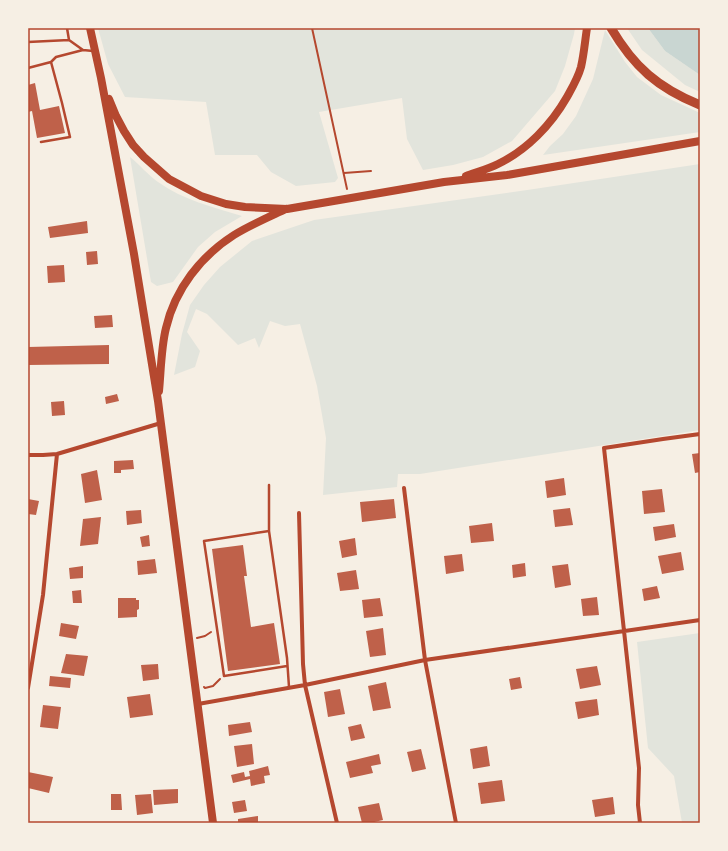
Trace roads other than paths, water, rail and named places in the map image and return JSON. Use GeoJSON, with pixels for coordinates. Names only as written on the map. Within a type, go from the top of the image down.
{"type":"FeatureCollection","features":[{"type":"Feature","properties":{"kind":"highway"},"geometry":{"type":"LineString","coordinates":[[611,28],[620,43],[644,72],[659,84],[700,105]]}},
{"type":"Feature","properties":{"kind":"main road"},"geometry":{"type":"LineString","coordinates":[[90,28],[101,78],[134,254],[158,401],[214,823]]}},
{"type":"Feature","properties":{"kind":"main road"},"geometry":{"type":"LineString","coordinates":[[444,182],[481,171],[498,164],[516,154],[542,132],[563,104],[573,86],[580,68],[587,28]]}},
{"type":"Feature","properties":{"kind":"main road"},"geometry":{"type":"LineString","coordinates":[[101,78],[124,132],[144,157],[169,179],[201,196],[226,204],[245,207],[287,209],[700,141]]}},
{"type":"Feature","properties":{"kind":"main road"},"geometry":{"type":"LineString","coordinates":[[158,401],[166,329],[171,310],[184,284],[207,256],[235,234],[287,209]]}},
{"type":"Feature","properties":{"kind":"street"},"geometry":{"type":"LineString","coordinates":[[28,455],[58,454],[161,423]]}},
{"type":"Feature","properties":{"kind":"street"},"geometry":{"type":"LineString","coordinates":[[640,823],[638,805],[639,768],[604,448],[663,438],[700,434]]}},
{"type":"Feature","properties":{"kind":"street"},"geometry":{"type":"LineString","coordinates":[[28,688],[43,595],[58,454]]}},
{"type":"Feature","properties":{"kind":"street"},"geometry":{"type":"LineString","coordinates":[[404,488],[426,660],[456,823]]}},
{"type":"Feature","properties":{"kind":"street"},"geometry":{"type":"LineString","coordinates":[[300,513],[302,664],[305,685],[337,823]]}},
{"type":"Feature","properties":{"kind":"street"},"geometry":{"type":"LineString","coordinates":[[198,704],[305,685],[426,660],[700,620]]}},
{"type":"Feature","properties":{"kind":"lane"},"geometry":{"type":"LineString","coordinates":[[67,28],[69,40]]}},
{"type":"Feature","properties":{"kind":"lane"},"geometry":{"type":"LineString","coordinates":[[28,42],[69,40],[83,50]]}},
{"type":"Feature","properties":{"kind":"lane"},"geometry":{"type":"LineString","coordinates":[[28,68],[51,62],[56,57],[83,50],[95,51]]}},
{"type":"Feature","properties":{"kind":"lane"},"geometry":{"type":"LineString","coordinates":[[41,142],[70,137],[51,62]]}},
{"type":"Feature","properties":{"kind":"lane"},"geometry":{"type":"LineString","coordinates":[[269,485],[270,531],[288,666],[289,688]]}},
{"type":"Feature","properties":{"kind":"lane"},"geometry":{"type":"LineString","coordinates":[[270,531],[204,541],[224,676],[288,666]]}}]}
